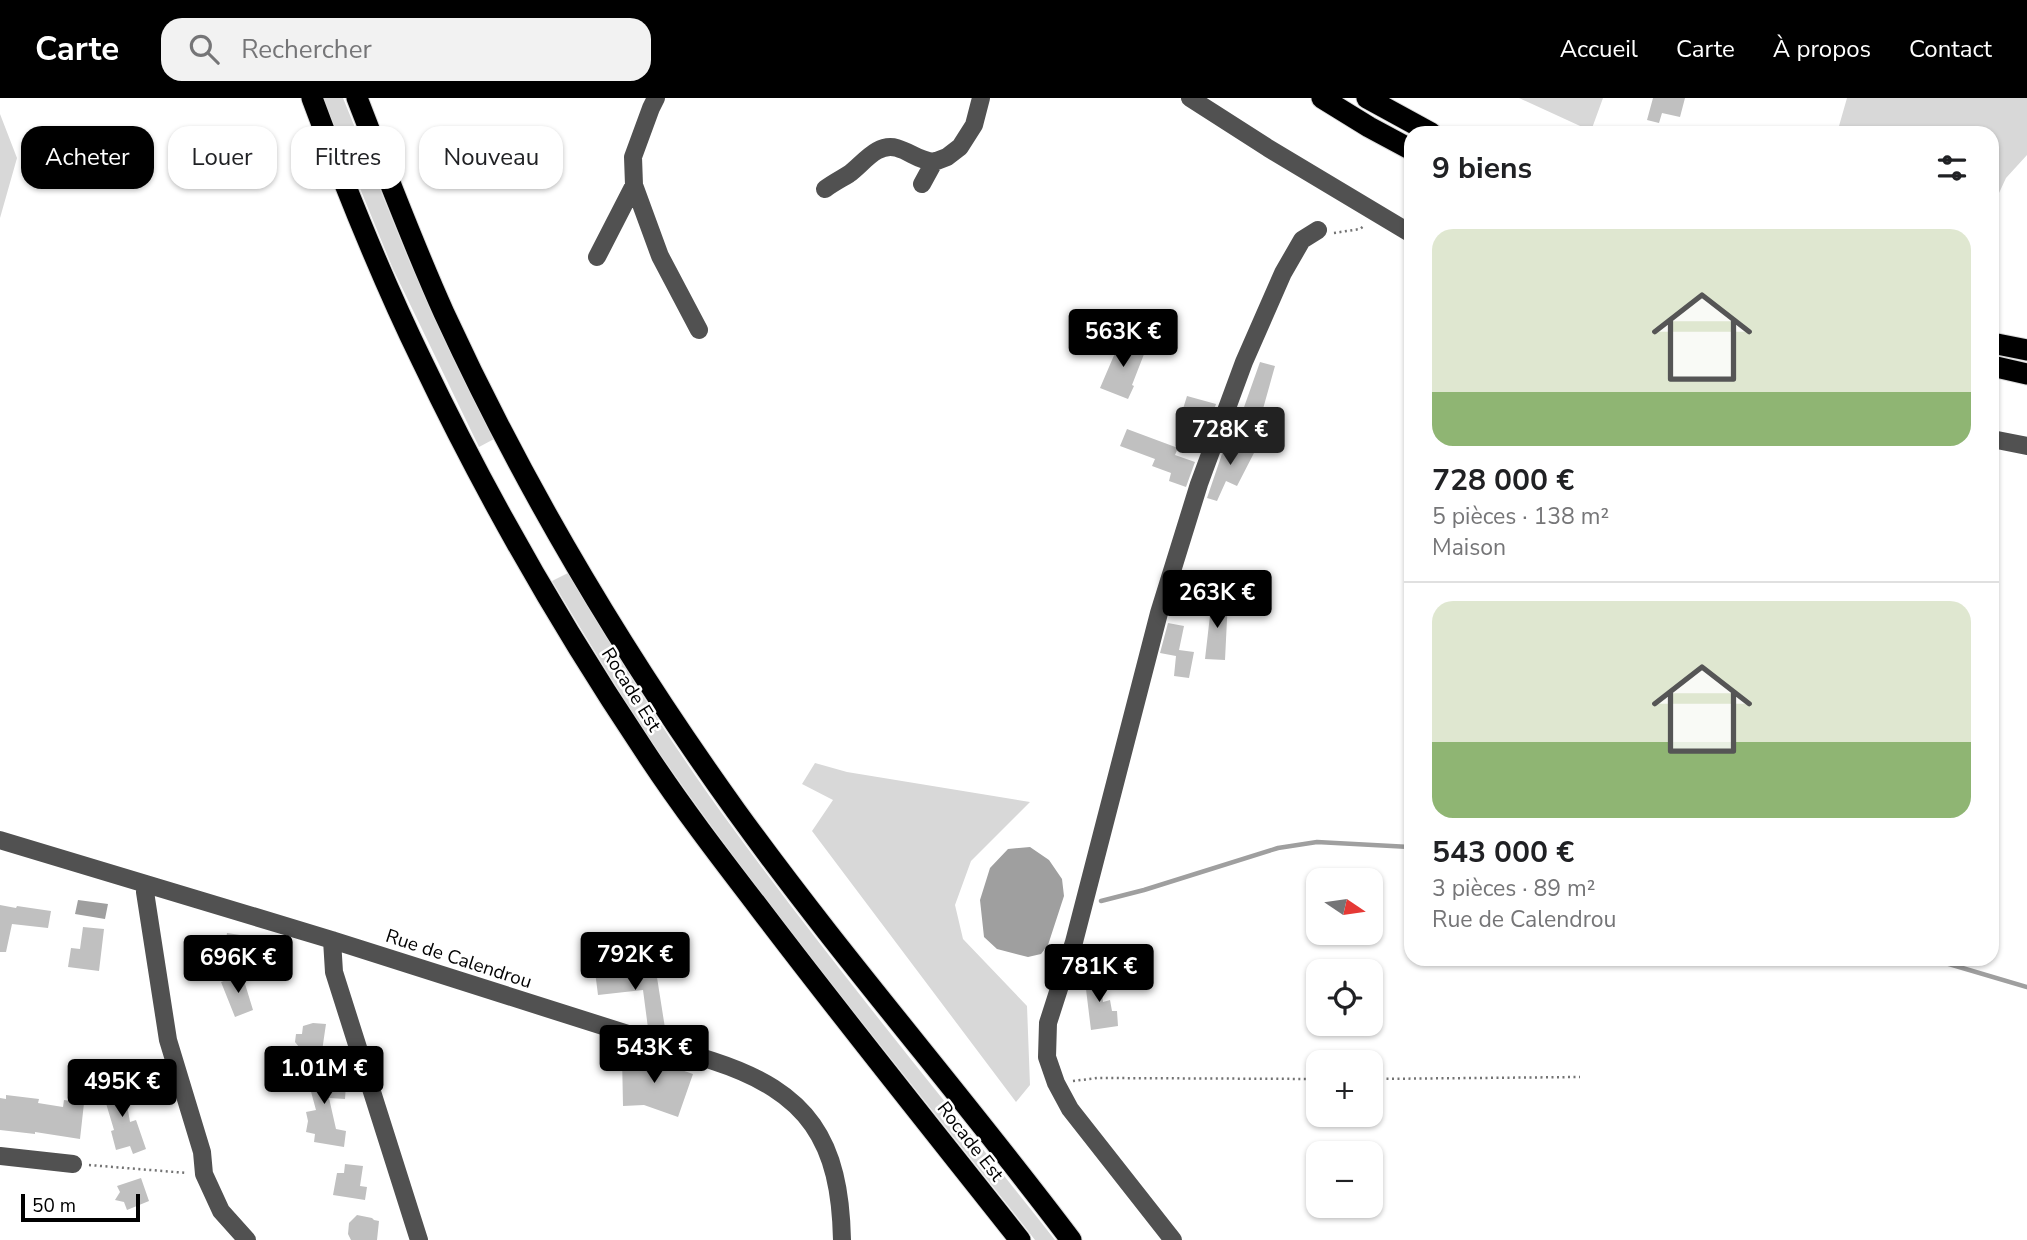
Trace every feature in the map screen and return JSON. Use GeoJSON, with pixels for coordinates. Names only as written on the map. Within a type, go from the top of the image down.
{"type":"FeatureCollection","features":[{"type":"Feature","properties":{"kind":"highway"},"geometry":{"type":"LineString","coordinates":[[296,98],[323,165],[368,243]]}},
{"type":"Feature","properties":{"kind":"highway","name":"Rocade Est"},"geometry":{"type":"LineString","coordinates":[[312,98],[368,243],[421,361],[476,469],[593,671],[701,831],[825,995],[1020,1240]]}},
{"type":"Feature","properties":{"kind":"highway"},"geometry":{"type":"LineString","coordinates":[[358,98],[407,228]]}},
{"type":"Feature","properties":{"kind":"highway"},"geometry":{"type":"LineString","coordinates":[[369,98],[407,228]]}},
{"type":"Feature","properties":{"kind":"highway"},"geometry":{"type":"LineString","coordinates":[[1322,98],[1404,146]]}},
{"type":"Feature","properties":{"kind":"highway"},"geometry":{"type":"LineString","coordinates":[[1367,98],[1418,126]]}},
{"type":"Feature","properties":{"kind":"highway","name":"Rocade Est"},"geometry":{"type":"LineString","coordinates":[[407,228],[444,314],[516,457],[624,643],[682,733],[736,811],[855,968],[1071,1240]]}},
{"type":"Feature","properties":{"kind":"highway"},"geometry":{"type":"LineString","coordinates":[[1999,344],[2027,350]]}},
{"type":"Feature","properties":{"kind":"highway"},"geometry":{"type":"LineString","coordinates":[[1999,368],[2027,374]]}},
{"type":"Feature","properties":{"kind":"street"},"geometry":{"type":"LineString","coordinates":[[656,98],[633,157],[634,185],[660,256],[699,330]]}},
{"type":"Feature","properties":{"kind":"street"},"geometry":{"type":"LineString","coordinates":[[825,189],[880,149],[887,147],[898,148],[924,161],[934,162],[947,157],[960,148],[974,125],[981,98]]}},
{"type":"Feature","properties":{"kind":"street"},"geometry":{"type":"LineString","coordinates":[[1190,98],[1404,230]]}},
{"type":"Feature","properties":{"kind":"street"},"geometry":{"type":"LineString","coordinates":[[922,184],[934,162]]}},
{"type":"Feature","properties":{"kind":"street"},"geometry":{"type":"LineString","coordinates":[[597,257],[634,185]]}},
{"type":"Feature","properties":{"kind":"street"},"geometry":{"type":"LineString","coordinates":[[1173,1240],[1070,1109],[1056,1083],[1047,1057],[1048,1023],[1074,942],[1159,613],[1199,484],[1244,362],[1283,273],[1302,240],[1318,230]]}},
{"type":"Feature","properties":{"kind":"street"},"geometry":{"type":"LineString","coordinates":[[1999,440],[2027,446]]}},
{"type":"Feature","properties":{"kind":"street","name":"Rue de Calendrou"},"geometry":{"type":"LineString","coordinates":[[0,840],[332,940],[736,1068],[770,1085],[799,1108],[819,1135],[827,1149],[837,1181],[842,1240]]}},
{"type":"Feature","properties":{"kind":"street"},"geometry":{"type":"LineString","coordinates":[[146,884],[145,892],[168,1040],[202,1152],[204,1174],[221,1211],[247,1240]]}},
{"type":"Feature","properties":{"kind":"street"},"geometry":{"type":"LineString","coordinates":[[332,940],[334,972],[419,1240]]}},
{"type":"Feature","properties":{"kind":"street"},"geometry":{"type":"LineString","coordinates":[[0,1156],[73,1164]]}},
{"type":"Feature","properties":{"kind":"path"},"geometry":{"type":"LineString","coordinates":[[1318,230],[1332,233],[1360,229],[1377,215]]}},
{"type":"Feature","properties":{"kind":"path"},"geometry":{"type":"LineString","coordinates":[[1383,1079],[1580,1077]]}},
{"type":"Feature","properties":{"kind":"path"},"geometry":{"type":"LineString","coordinates":[[1056,1083],[1097,1078],[1306,1079]]}},
{"type":"Feature","properties":{"kind":"path"},"geometry":{"type":"LineString","coordinates":[[73,1164],[204,1174]]}},
{"type":"Feature","properties":{"kind":"shaded area"},"geometry":{"type":"Polygon","coordinates":[[[323,98],[343,98],[354,126],[334,126],[323,98]]]}},
{"type":"Feature","properties":{"kind":"shaded area"},"geometry":{"type":"Polygon","coordinates":[[[1519,98],[1603,98],[1593,126],[1580,126],[1519,98]]]}},
{"type":"Feature","properties":{"kind":"shaded area"},"geometry":{"type":"Polygon","coordinates":[[[1847,98],[2027,98],[2027,155],[2006,178],[1999,193],[1999,126],[1839,126],[1847,98]]]}},
{"type":"Feature","properties":{"kind":"shaded area"},"geometry":{"type":"Polygon","coordinates":[[[0,114],[17,158],[0,218],[0,114]]]}},
{"type":"Feature","properties":{"kind":"shaded area"},"geometry":{"type":"Polygon","coordinates":[[[360,189],[380,189],[410,263],[494,439],[479,447],[393,269],[360,189]]]}},
{"type":"Feature","properties":{"kind":"shaded area"},"geometry":{"type":"Polygon","coordinates":[[[568,573],[667,734],[732,827],[851,984],[1055,1240],[1035,1240],[798,941],[706,819],[633,714],[552,581],[568,573]]]}},
{"type":"Feature","properties":{"kind":"shaded area"},"geometry":{"type":"Polygon","coordinates":[[[815,763],[847,772],[1030,802],[971,861],[955,905],[963,939],[1027,1006],[1030,1085],[1016,1102],[812,831],[833,800],[802,784],[815,763]]]}},
{"type":"Feature","properties":{"kind":"shaded area"},"geometry":{"type":"Polygon","coordinates":[[[1030,847],[1049,860],[1062,879],[1064,896],[1048,945],[1041,954],[1028,957],[997,949],[984,937],[980,900],[990,868],[1008,849],[1030,847]]]}},
{"type":"Feature","properties":{"kind":"shaded area"},"geometry":{"type":"Polygon","coordinates":[[[78,900],[108,904],[105,919],[75,914],[78,900]]]}},
{"type":"Feature","properties":{"kind":"building"},"geometry":{"type":"Polygon","coordinates":[[[1653,98],[1685,98],[1680,117],[1662,113],[1659,123],[1647,120],[1653,98]]]}},
{"type":"Feature","properties":{"kind":"building"},"geometry":{"type":"Polygon","coordinates":[[[1121,339],[1146,349],[1128,399],[1100,388],[1121,339]]]}},
{"type":"Feature","properties":{"kind":"building"},"geometry":{"type":"Polygon","coordinates":[[[1260,362],[1275,366],[1261,416],[1243,410],[1260,362]]]}},
{"type":"Feature","properties":{"kind":"building"},"geometry":{"type":"Polygon","coordinates":[[[1187,396],[1216,404],[1211,419],[1202,416],[1201,419],[1182,412],[1187,396]]]}},
{"type":"Feature","properties":{"kind":"building"},"geometry":{"type":"Polygon","coordinates":[[[1127,429],[1178,448],[1175,455],[1195,462],[1186,487],[1169,481],[1171,473],[1152,466],[1155,459],[1120,446],[1127,429]]]}},
{"type":"Feature","properties":{"kind":"building"},"geometry":{"type":"Polygon","coordinates":[[[1230,438],[1255,451],[1237,486],[1226,481],[1217,501],[1207,498],[1230,438]]]}},
{"type":"Feature","properties":{"kind":"building"},"geometry":{"type":"Polygon","coordinates":[[[1212,598],[1228,599],[1225,660],[1205,659],[1212,598]]]}},
{"type":"Feature","properties":{"kind":"building"},"geometry":{"type":"Polygon","coordinates":[[[1168,623],[1184,626],[1179,650],[1194,652],[1189,678],[1174,676],[1176,656],[1160,653],[1168,623]]]}},
{"type":"Feature","properties":{"kind":"building"},"geometry":{"type":"Polygon","coordinates":[[[0,905],[51,911],[48,928],[12,924],[6,952],[0,952],[0,905]]]}},
{"type":"Feature","properties":{"kind":"building"},"geometry":{"type":"Polygon","coordinates":[[[83,927],[104,929],[99,971],[68,967],[71,948],[80,949],[83,927]]]}},
{"type":"Feature","properties":{"kind":"building"},"geometry":{"type":"Polygon","coordinates":[[[227,933],[253,937],[249,962],[223,958],[227,933]]]}},
{"type":"Feature","properties":{"kind":"building"},"geometry":{"type":"Polygon","coordinates":[[[612,969],[613,976],[656,971],[665,1028],[648,1028],[643,990],[598,995],[595,971],[612,969]]]}},
{"type":"Feature","properties":{"kind":"building"},"geometry":{"type":"Polygon","coordinates":[[[1099,970],[1103,1002],[1110,1000],[1112,1011],[1117,1011],[1118,1026],[1091,1030],[1084,973],[1099,970]]]}},
{"type":"Feature","properties":{"kind":"building"},"geometry":{"type":"Polygon","coordinates":[[[242,974],[253,1010],[235,1017],[221,982],[242,974]]]}},
{"type":"Feature","properties":{"kind":"building"},"geometry":{"type":"Polygon","coordinates":[[[313,1023],[326,1024],[322,1051],[299,1047],[295,1042],[296,1034],[302,1034],[303,1026],[313,1023]]]}},
{"type":"Feature","properties":{"kind":"building"},"geometry":{"type":"Polygon","coordinates":[[[622,1056],[641,1056],[693,1074],[678,1117],[644,1105],[623,1106],[622,1056]]]}},
{"type":"Feature","properties":{"kind":"building"},"geometry":{"type":"Polygon","coordinates":[[[312,1067],[335,1071],[335,1084],[346,1085],[345,1099],[329,1098],[336,1129],[346,1131],[344,1147],[314,1142],[315,1134],[306,1132],[306,1112],[316,1110],[310,1088],[286,1078],[311,1078],[312,1067]]]}},
{"type":"Feature","properties":{"kind":"building"},"geometry":{"type":"Polygon","coordinates":[[[108,1080],[125,1081],[130,1122],[136,1120],[146,1149],[133,1154],[130,1146],[116,1150],[111,1131],[114,1130],[105,1100],[108,1080]]]}},
{"type":"Feature","properties":{"kind":"building"},"geometry":{"type":"Polygon","coordinates":[[[6,1095],[39,1099],[38,1103],[63,1107],[64,1100],[84,1103],[80,1139],[0,1130],[0,1098],[6,1099],[6,1095]]]}},
{"type":"Feature","properties":{"kind":"building"},"geometry":{"type":"Polygon","coordinates":[[[345,1164],[363,1166],[360,1186],[367,1187],[365,1200],[333,1195],[337,1173],[344,1173],[345,1164]]]}},
{"type":"Feature","properties":{"kind":"building"},"geometry":{"type":"Polygon","coordinates":[[[141,1178],[149,1201],[127,1210],[124,1202],[115,1200],[120,1192],[117,1186],[141,1178]]]}},
{"type":"Feature","properties":{"kind":"building"},"geometry":{"type":"Polygon","coordinates":[[[357,1215],[379,1221],[377,1240],[351,1240],[348,1234],[349,1223],[357,1215]]]}},
{"type":"Feature","properties":{"kind":"waterway"},"geometry":{"type":"LineString","coordinates":[[1101,901],[1278,848],[1317,842],[1404,847]]}},
{"type":"Feature","properties":{"kind":"waterway"},"geometry":{"type":"LineString","coordinates":[[1956,966],[2027,987]]}}]}
